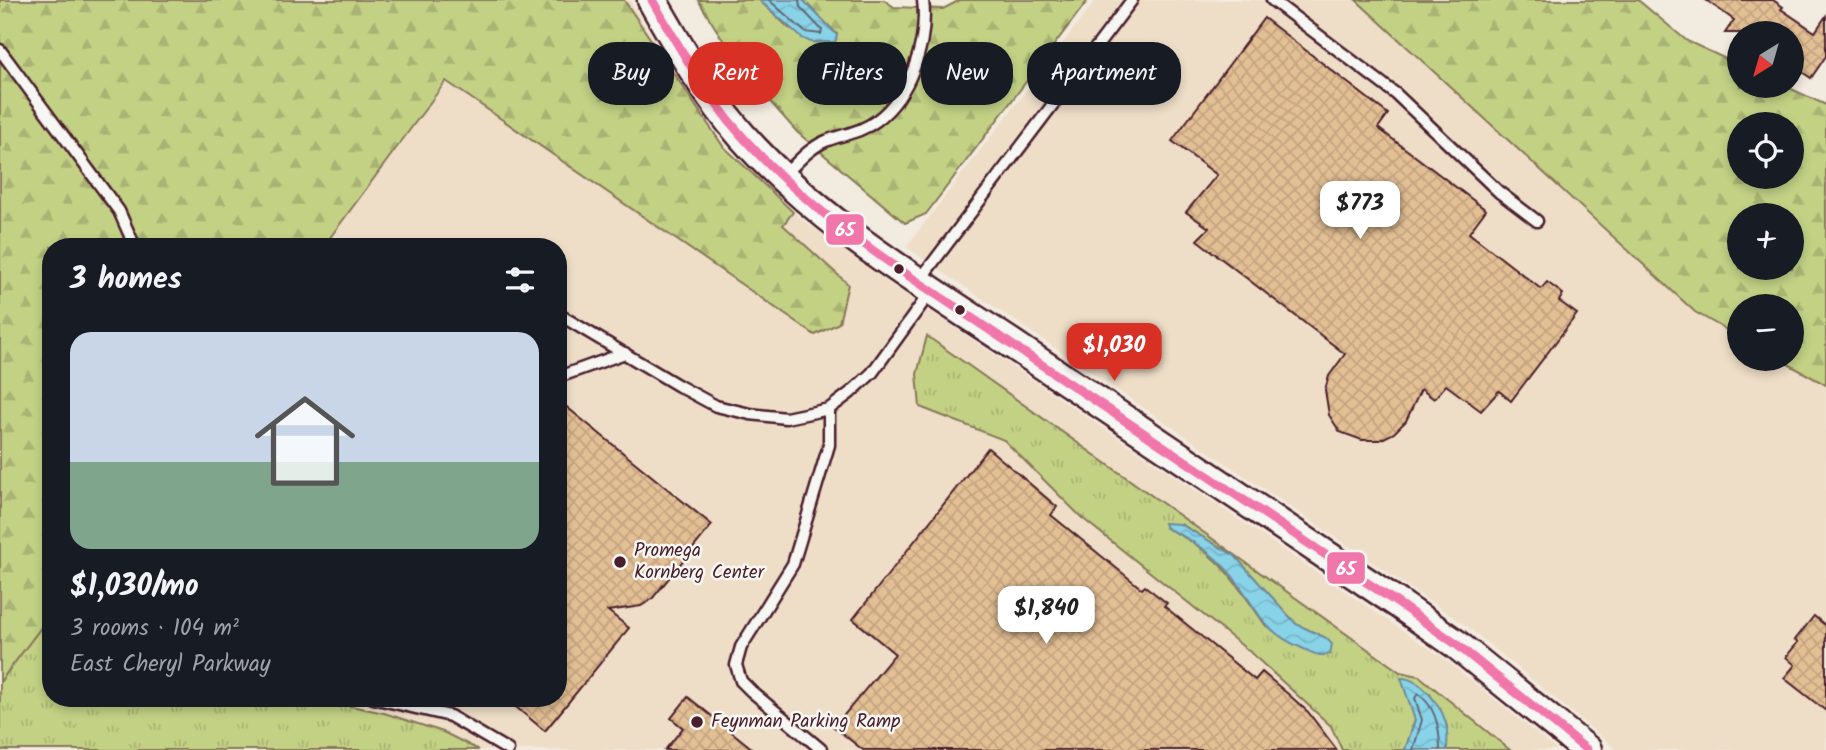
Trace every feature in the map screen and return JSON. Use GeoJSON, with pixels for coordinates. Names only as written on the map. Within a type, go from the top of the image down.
{"type":"FeatureCollection","features":[{"type":"Feature","properties":{"kind":"street"},"geometry":{"type":"LineString","coordinates":[[652,0],[709,94],[742,136],[782,177],[836,223],[925,286],[1399,604],[1456,644],[1587,750]]}},
{"type":"Feature","properties":{"kind":"lane"},"geometry":{"type":"LineString","coordinates":[[782,177],[817,146],[855,133],[875,122],[898,99],[921,49],[924,33],[923,0]]}},
{"type":"Feature","properties":{"kind":"lane"},"geometry":{"type":"LineString","coordinates":[[567,319],[716,406],[750,414],[786,418],[829,408],[872,373],[925,286],[1132,0]]}},
{"type":"Feature","properties":{"kind":"lane"},"geometry":{"type":"LineString","coordinates":[[1272,0],[1396,94],[1499,192],[1537,221]]}},
{"type":"Feature","properties":{"kind":"lane"},"geometry":{"type":"LineString","coordinates":[[0,50],[119,211],[131,238]]}},
{"type":"Feature","properties":{"kind":"lane"},"geometry":{"type":"LineString","coordinates":[[567,373],[625,354]]}},
{"type":"Feature","properties":{"kind":"lane"},"geometry":{"type":"LineString","coordinates":[[822,750],[751,691],[741,681],[736,665],[741,647],[793,564],[830,444],[829,408]]}},
{"type":"Feature","properties":{"kind":"lane"},"geometry":{"type":"LineString","coordinates":[[412,707],[450,716],[508,750]]}},
{"type":"Feature","properties":{"kind":"shaded area"},"geometry":{"type":"Polygon","coordinates":[[[488,0],[630,0],[655,42],[588,42],[588,105],[674,105],[674,70],[688,91],[688,105],[697,105],[723,144],[799,217],[879,276],[1445,659],[1557,750],[0,750],[0,682],[42,626],[42,707],[567,707],[567,238],[330,238],[445,81],[488,0]]]}},
{"type":"Feature","properties":{"kind":"shaded area"},"geometry":{"type":"Polygon","coordinates":[[[1096,0],[1356,0],[1695,312],[1727,330],[1727,371],[1801,371],[1826,385],[1826,750],[1617,750],[1468,627],[906,247],[1027,90],[1027,105],[1181,105],[1181,42],[1064,42],[1096,0]]]}},
{"type":"Feature","properties":{"kind":"green space"},"geometry":{"type":"Polygon","coordinates":[[[0,0],[624,0],[652,42],[588,42],[588,105],[674,105],[674,74],[688,94],[688,105],[695,105],[723,146],[793,212],[783,225],[848,284],[839,323],[815,335],[446,81],[330,238],[42,238],[42,626],[0,682],[0,0]]]}},
{"type":"Feature","properties":{"kind":"green space"},"geometry":{"type":"Polygon","coordinates":[[[698,0],[759,0],[789,28],[835,42],[837,34],[803,0],[884,0],[894,7],[943,9],[960,0],[1088,0],[1056,42],[1027,42],[1027,81],[1013,99],[1013,42],[921,42],[921,105],[1009,105],[926,214],[905,223],[797,132],[773,105],[783,105],[783,42],[724,42],[698,0]]]}},
{"type":"Feature","properties":{"kind":"green space"},"geometry":{"type":"Polygon","coordinates":[[[1356,0],[1638,0],[1687,41],[1727,59],[1727,98],[1804,98],[1804,95],[1826,105],[1826,385],[1801,371],[1804,371],[1804,294],[1727,294],[1727,330],[1695,312],[1356,0]]]}},
{"type":"Feature","properties":{"kind":"green space"},"geometry":{"type":"Polygon","coordinates":[[[927,336],[1400,672],[1419,676],[1510,750],[1447,750],[1447,726],[1430,694],[1402,679],[1415,720],[1405,750],[1342,750],[1331,726],[1250,652],[1081,517],[1004,440],[920,407],[917,374],[927,336]],[[1181,524],[1166,528],[1212,557],[1235,582],[1266,626],[1326,638],[1296,624],[1235,556],[1181,524]]]}},
{"type":"Feature","properties":{"kind":"green space"},"geometry":{"type":"Polygon","coordinates":[[[42,626],[42,707],[356,707],[443,732],[479,750],[0,750],[0,682],[42,626]]]}},
{"type":"Feature","properties":{"kind":"water"},"geometry":{"type":"Polygon","coordinates":[[[759,0],[803,0],[837,35],[835,42],[811,42],[802,38],[759,0]]]}},
{"type":"Feature","properties":{"kind":"water"},"geometry":{"type":"Polygon","coordinates":[[[1164,523],[1180,524],[1235,556],[1296,624],[1326,638],[1332,644],[1330,654],[1313,653],[1277,634],[1267,625],[1239,584],[1222,565],[1200,547],[1166,528],[1164,523]]]}},
{"type":"Feature","properties":{"kind":"water"},"geometry":{"type":"Polygon","coordinates":[[[1401,678],[1417,683],[1437,704],[1447,728],[1447,750],[1405,750],[1415,720],[1401,678]]]}},
{"type":"Feature","properties":{"kind":"building"},"geometry":{"type":"Polygon","coordinates":[[[1706,0],[1773,0],[1799,21],[1733,21],[1706,0]]]}},
{"type":"Feature","properties":{"kind":"building"},"geometry":{"type":"Polygon","coordinates":[[[1826,16],[1826,56],[1811,78],[1804,73],[1804,25],[1815,32],[1826,16]]]}},
{"type":"Feature","properties":{"kind":"building"},"geometry":{"type":"Polygon","coordinates":[[[1264,18],[1388,114],[1378,128],[1486,210],[1469,233],[1541,289],[1547,282],[1563,294],[1559,301],[1577,314],[1511,401],[1499,391],[1481,411],[1446,385],[1434,399],[1421,389],[1406,421],[1394,433],[1380,440],[1362,440],[1340,432],[1329,415],[1325,390],[1329,376],[1345,354],[1197,240],[1209,228],[1186,212],[1217,175],[1172,141],[1264,18]]]}},
{"type":"Feature","properties":{"kind":"building","name":"Promega Kornberg Center"},"geometry":{"type":"Polygon","coordinates":[[[567,407],[712,525],[652,599],[641,606],[608,611],[629,628],[567,704],[567,407]]]}},
{"type":"Feature","properties":{"kind":"building"},"geometry":{"type":"Polygon","coordinates":[[[988,448],[1057,507],[1051,515],[1142,589],[1145,586],[1167,603],[1164,606],[1255,680],[1262,672],[1288,694],[1308,712],[1337,750],[863,750],[834,727],[895,654],[853,619],[988,448]]]}},
{"type":"Feature","properties":{"kind":"building"},"geometry":{"type":"Polygon","coordinates":[[[1814,616],[1826,626],[1826,711],[1784,678],[1795,665],[1786,657],[1798,642],[1795,640],[1814,616]]]}},
{"type":"Feature","properties":{"kind":"building","name":"Feynman Parking Ramp"},"geometry":{"type":"Polygon","coordinates":[[[688,697],[754,750],[665,750],[683,728],[671,718],[688,697]]]}},
{"type":"Feature","properties":{"kind":"building","name":"Promega Kornberg Center"},"geometry":{"type":"Polygon","coordinates":[[[516,707],[565,707],[545,731],[516,707]]]}},
{"type":"Feature","properties":{"kind":"transit line","name":"65"},"geometry":{"type":"LineString","coordinates":[[652,0],[698,78],[730,122],[791,186],[837,224],[909,276],[1399,604],[1456,644],[1587,750]]}},
{"type":"Feature","properties":{"kind":"place","name":"Promega Kornberg Center"},"geometry":{"type":"Point","coordinates":[620,562]}},
{"type":"Feature","properties":{"kind":"place","name":"Feynman Parking Ramp"},"geometry":{"type":"Point","coordinates":[697,722]}}]}
